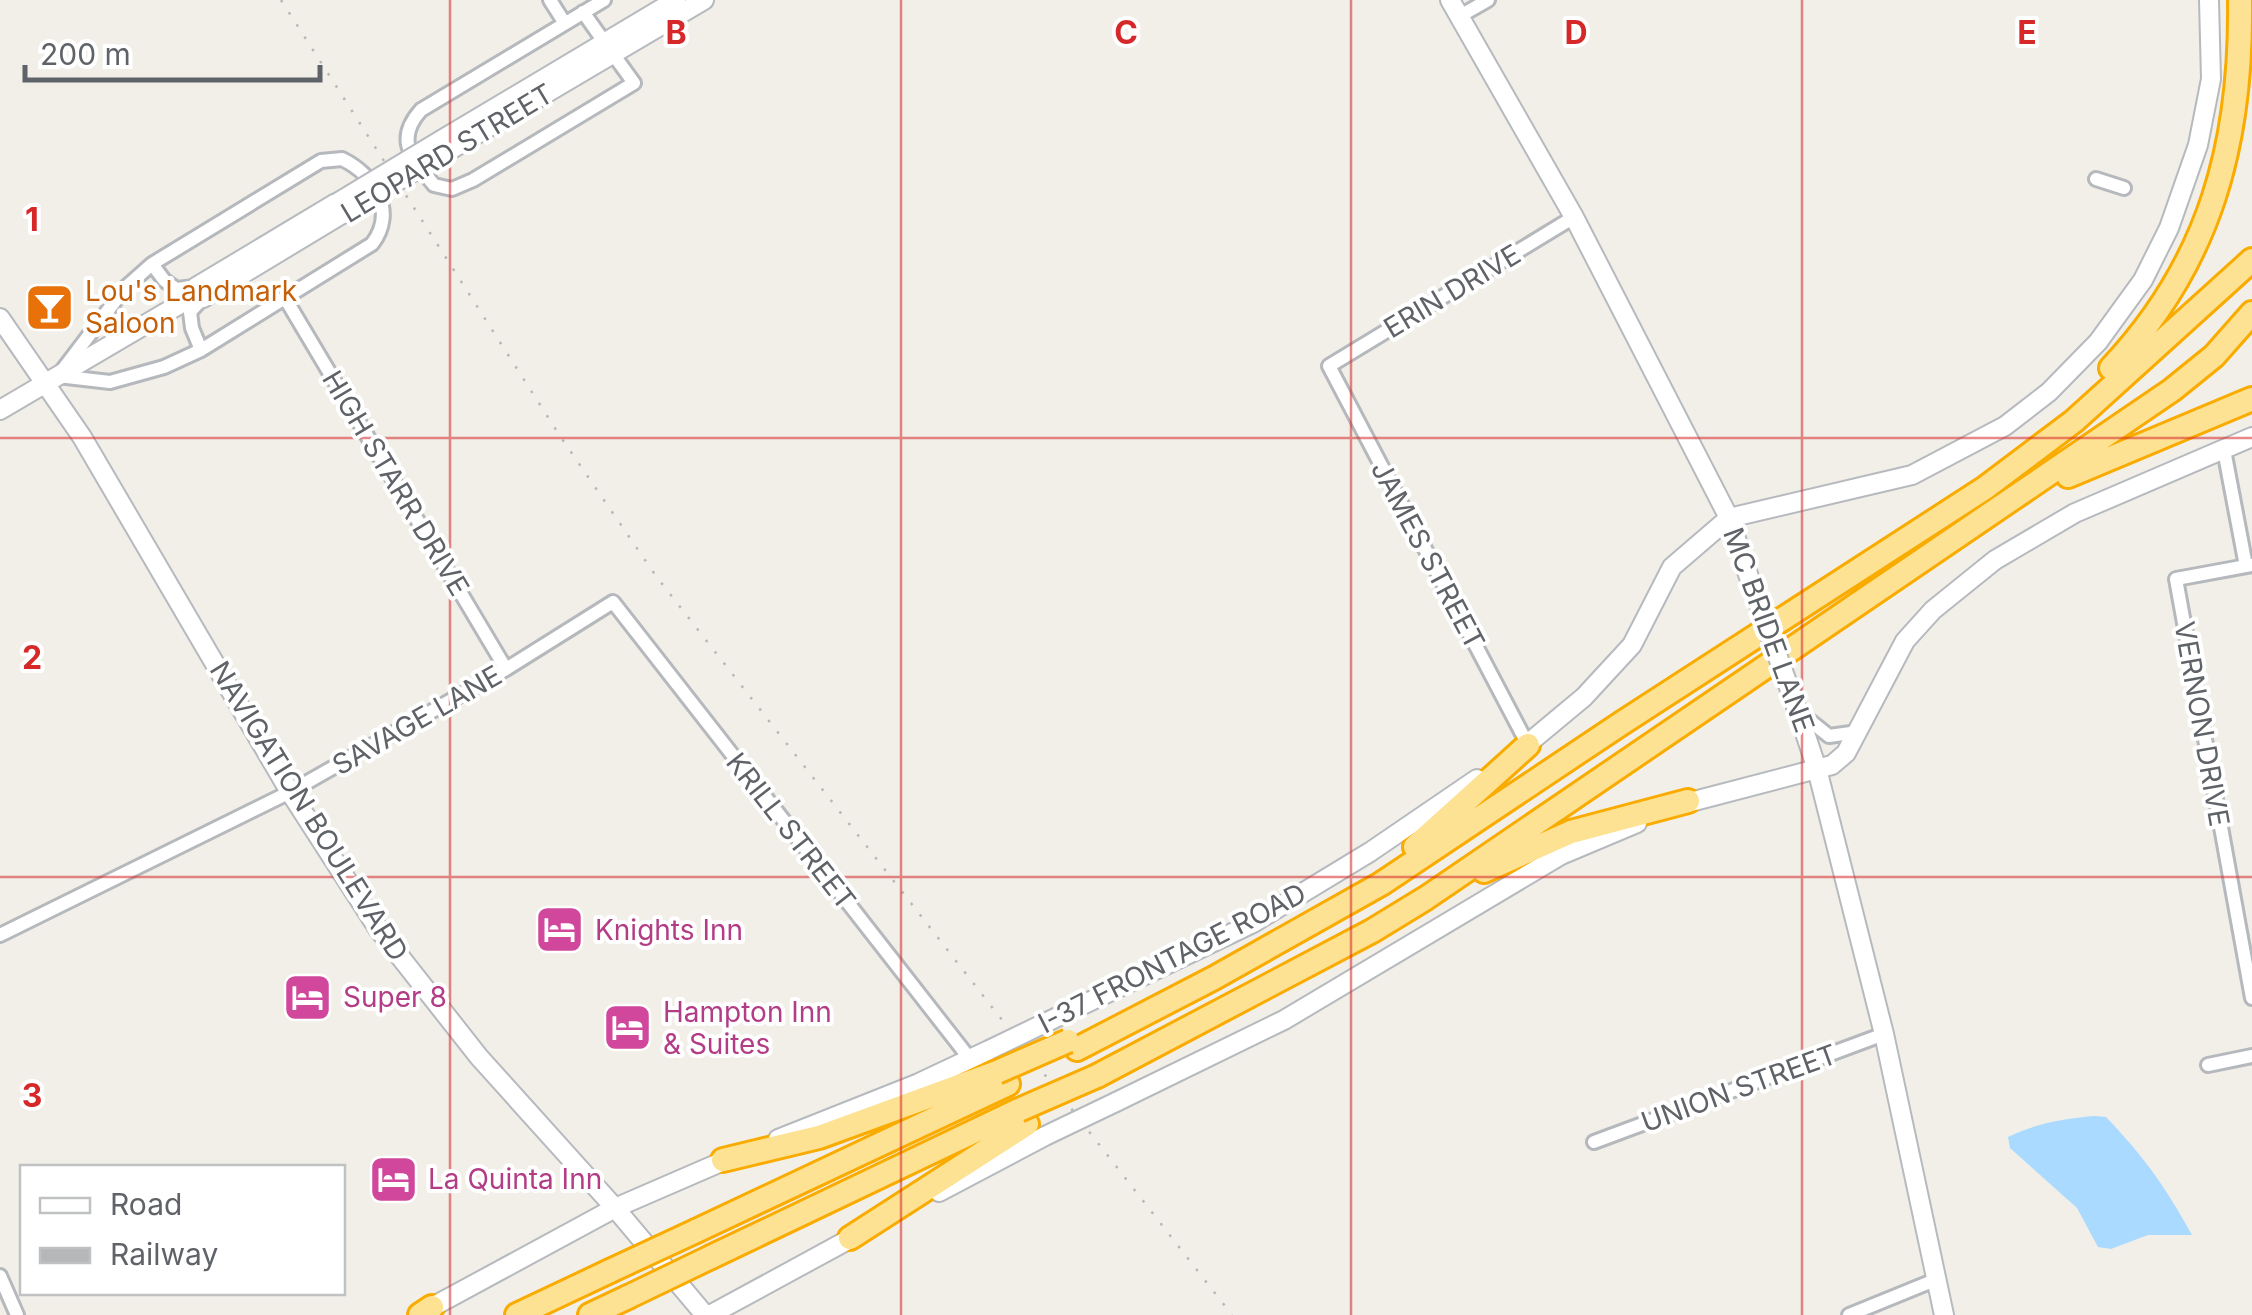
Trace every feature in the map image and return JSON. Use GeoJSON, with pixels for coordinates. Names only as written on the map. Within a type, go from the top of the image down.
{"type":"FeatureCollection","features":[{"type":"Feature","properties":{"kind":"highway"},"geometry":{"type":"LineString","coordinates":[[1985,488],[2003,466],[2106,374],[2172,291],[2201,234],[2221,178],[2237,100],[2240,1]]}},
{"type":"Feature","properties":{"kind":"highway"},"geometry":{"type":"LineString","coordinates":[[723,1160],[818,1137],[998,1068],[1073,1045],[1152,1011],[1381,884],[1622,722],[1985,488],[2074,421],[2252,260]]}},
{"type":"Feature","properties":{"kind":"highway"},"geometry":{"type":"LineString","coordinates":[[850,1238],[1097,1076],[1372,931],[1426,898],[2172,390],[2214,356],[2250,315]]}},
{"type":"Feature","properties":{"kind":"highway"},"geometry":{"type":"LineString","coordinates":[[1998,511],[2095,462],[2252,399]]}},
{"type":"Feature","properties":{"kind":"highway"},"geometry":{"type":"LineString","coordinates":[[1267,948],[1406,856],[1528,745]]}},
{"type":"Feature","properties":{"kind":"highway"},"geometry":{"type":"LineString","coordinates":[[1426,898],[1571,832],[1688,802]]}},
{"type":"Feature","properties":{"kind":"highway"},"geometry":{"type":"LineString","coordinates":[[516,1315],[696,1231],[998,1068]]}},
{"type":"Feature","properties":{"kind":"highway"},"geometry":{"type":"LineString","coordinates":[[590,1315],[712,1257],[1030,1123]]}},
{"type":"Feature","properties":{"kind":"main road","name":"LEOPARD STREET"},"geometry":{"type":"LineString","coordinates":[[609,49],[676,0]]}},
{"type":"Feature","properties":{"kind":"main road","name":"LEOPARD STREET"},"geometry":{"type":"LineString","coordinates":[[0,410],[609,49],[704,0]]}},
{"type":"Feature","properties":{"kind":"main road","name":"I-37 FRONTAGE ROAD"},"geometry":{"type":"LineString","coordinates":[[423,1312],[615,1208],[723,1160],[970,1059],[998,1068],[1047,1022],[1253,923],[1370,852],[1528,745],[1584,697],[1632,645],[1672,568],[1729,518],[1912,475],[2005,426],[2049,392],[2098,342],[2143,280],[2170,228],[2198,145],[2211,78],[2209,0]]}},
{"type":"Feature","properties":{"kind":"main road","name":"MC BRIDE LANE"},"geometry":{"type":"LineString","coordinates":[[1455,8],[1574,217],[1729,518],[1818,769],[1884,1034],[1944,1315]]}},
{"type":"Feature","properties":{"kind":"main road","name":"NAVIGATION BOULEVARD"},"geometry":{"type":"LineString","coordinates":[[0,318],[52,380],[290,792],[379,930],[536,1123],[707,1315]]}},
{"type":"Feature","properties":{"kind":"main road"},"geometry":{"type":"LineString","coordinates":[[1030,1123],[1116,1102],[1284,1020],[1562,856],[1688,802],[1818,769],[1839,760],[1906,642],[1933,610],[1995,560],[2075,512],[2252,437]]}},
{"type":"Feature","properties":{"kind":"main road"},"geometry":{"type":"LineString","coordinates":[[707,1315],[850,1238]]}},
{"type":"Feature","properties":{"kind":"street"},"geometry":{"type":"LineString","coordinates":[[550,0],[564,22]]}},
{"type":"Feature","properties":{"kind":"street"},"geometry":{"type":"LineString","coordinates":[[583,12],[634,83],[472,180],[452,189],[434,185],[417,163],[406,139],[408,125],[421,110],[538,42],[564,22],[604,0]]}},
{"type":"Feature","properties":{"kind":"street"},"geometry":{"type":"LineString","coordinates":[[1455,8],[1488,0]]}},
{"type":"Feature","properties":{"kind":"street"},"geometry":{"type":"LineString","coordinates":[[342,159],[359,167],[386,211],[383,230],[372,244],[201,350],[164,367],[110,382],[52,380],[125,288],[152,264],[321,161],[342,159]]}},
{"type":"Feature","properties":{"kind":"street"},"geometry":{"type":"LineString","coordinates":[[2096,179],[2124,188]]}},
{"type":"Feature","properties":{"kind":"street","name":"ERIN DRIVE"},"geometry":{"type":"LineString","coordinates":[[1329,366],[1574,217]]}},
{"type":"Feature","properties":{"kind":"street"},"geometry":{"type":"LineString","coordinates":[[152,264],[176,290],[196,295],[190,312],[201,350]]}},
{"type":"Feature","properties":{"kind":"street","name":"HIGH STARR DRIVE"},"geometry":{"type":"LineString","coordinates":[[286,298],[506,669]]}},
{"type":"Feature","properties":{"kind":"street","name":"JAMES STREET"},"geometry":{"type":"LineString","coordinates":[[1329,366],[1528,745]]}},
{"type":"Feature","properties":{"kind":"street"},"geometry":{"type":"LineString","coordinates":[[2224,450],[2249,565]]}},
{"type":"Feature","properties":{"kind":"street","name":"VERNON DRIVE"},"geometry":{"type":"LineString","coordinates":[[2249,565],[2176,579],[2252,998]]}},
{"type":"Feature","properties":{"kind":"street","name":"SAVAGE LANE"},"geometry":{"type":"LineString","coordinates":[[0,935],[290,792],[506,669],[613,602]]}},
{"type":"Feature","properties":{"kind":"street","name":"KRILL STREET"},"geometry":{"type":"LineString","coordinates":[[613,602],[970,1059]]}},
{"type":"Feature","properties":{"kind":"street"},"geometry":{"type":"LineString","coordinates":[[1798,712],[1829,736],[1858,732]]}},
{"type":"Feature","properties":{"kind":"street","name":"UNION STREET"},"geometry":{"type":"LineString","coordinates":[[1594,1142],[1884,1034]]}},
{"type":"Feature","properties":{"kind":"street"},"geometry":{"type":"LineString","coordinates":[[2208,1065],[2252,1056]]}},
{"type":"Feature","properties":{"kind":"street"},"geometry":{"type":"LineString","coordinates":[[0,1276],[17,1315]]}},
{"type":"Feature","properties":{"kind":"street"},"geometry":{"type":"LineString","coordinates":[[1849,1315],[1935,1280]]}},
{"type":"Feature","properties":{"kind":"water"},"geometry":{"type":"Polygon","coordinates":[[[2106,1117],[2132,1146],[2192,1235],[2148,1235],[2111,1249],[2098,1247],[2077,1208],[2010,1148],[2008,1137],[2019,1132],[2050,1122],[2106,1117]]]}},
{"type":"Feature","properties":{"kind":"railway"},"geometry":{"type":"LineString","coordinates":[[281,0],[560,436],[656,576],[1232,1315]]}},
{"type":"Feature","properties":{"kind":"place","name":"Lou's Landmark Saloon"},"geometry":{"type":"Point","coordinates":[50,307]}},
{"type":"Feature","properties":{"kind":"place","name":"Knights Inn"},"geometry":{"type":"Point","coordinates":[560,930]}},
{"type":"Feature","properties":{"kind":"place","name":"Super 8"},"geometry":{"type":"Point","coordinates":[308,997]}},
{"type":"Feature","properties":{"kind":"place","name":"Hampton Inn & Suites"},"geometry":{"type":"Point","coordinates":[628,1028]}},
{"type":"Feature","properties":{"kind":"place","name":"La Quinta Inn"},"geometry":{"type":"Point","coordinates":[393,1179]}}]}
